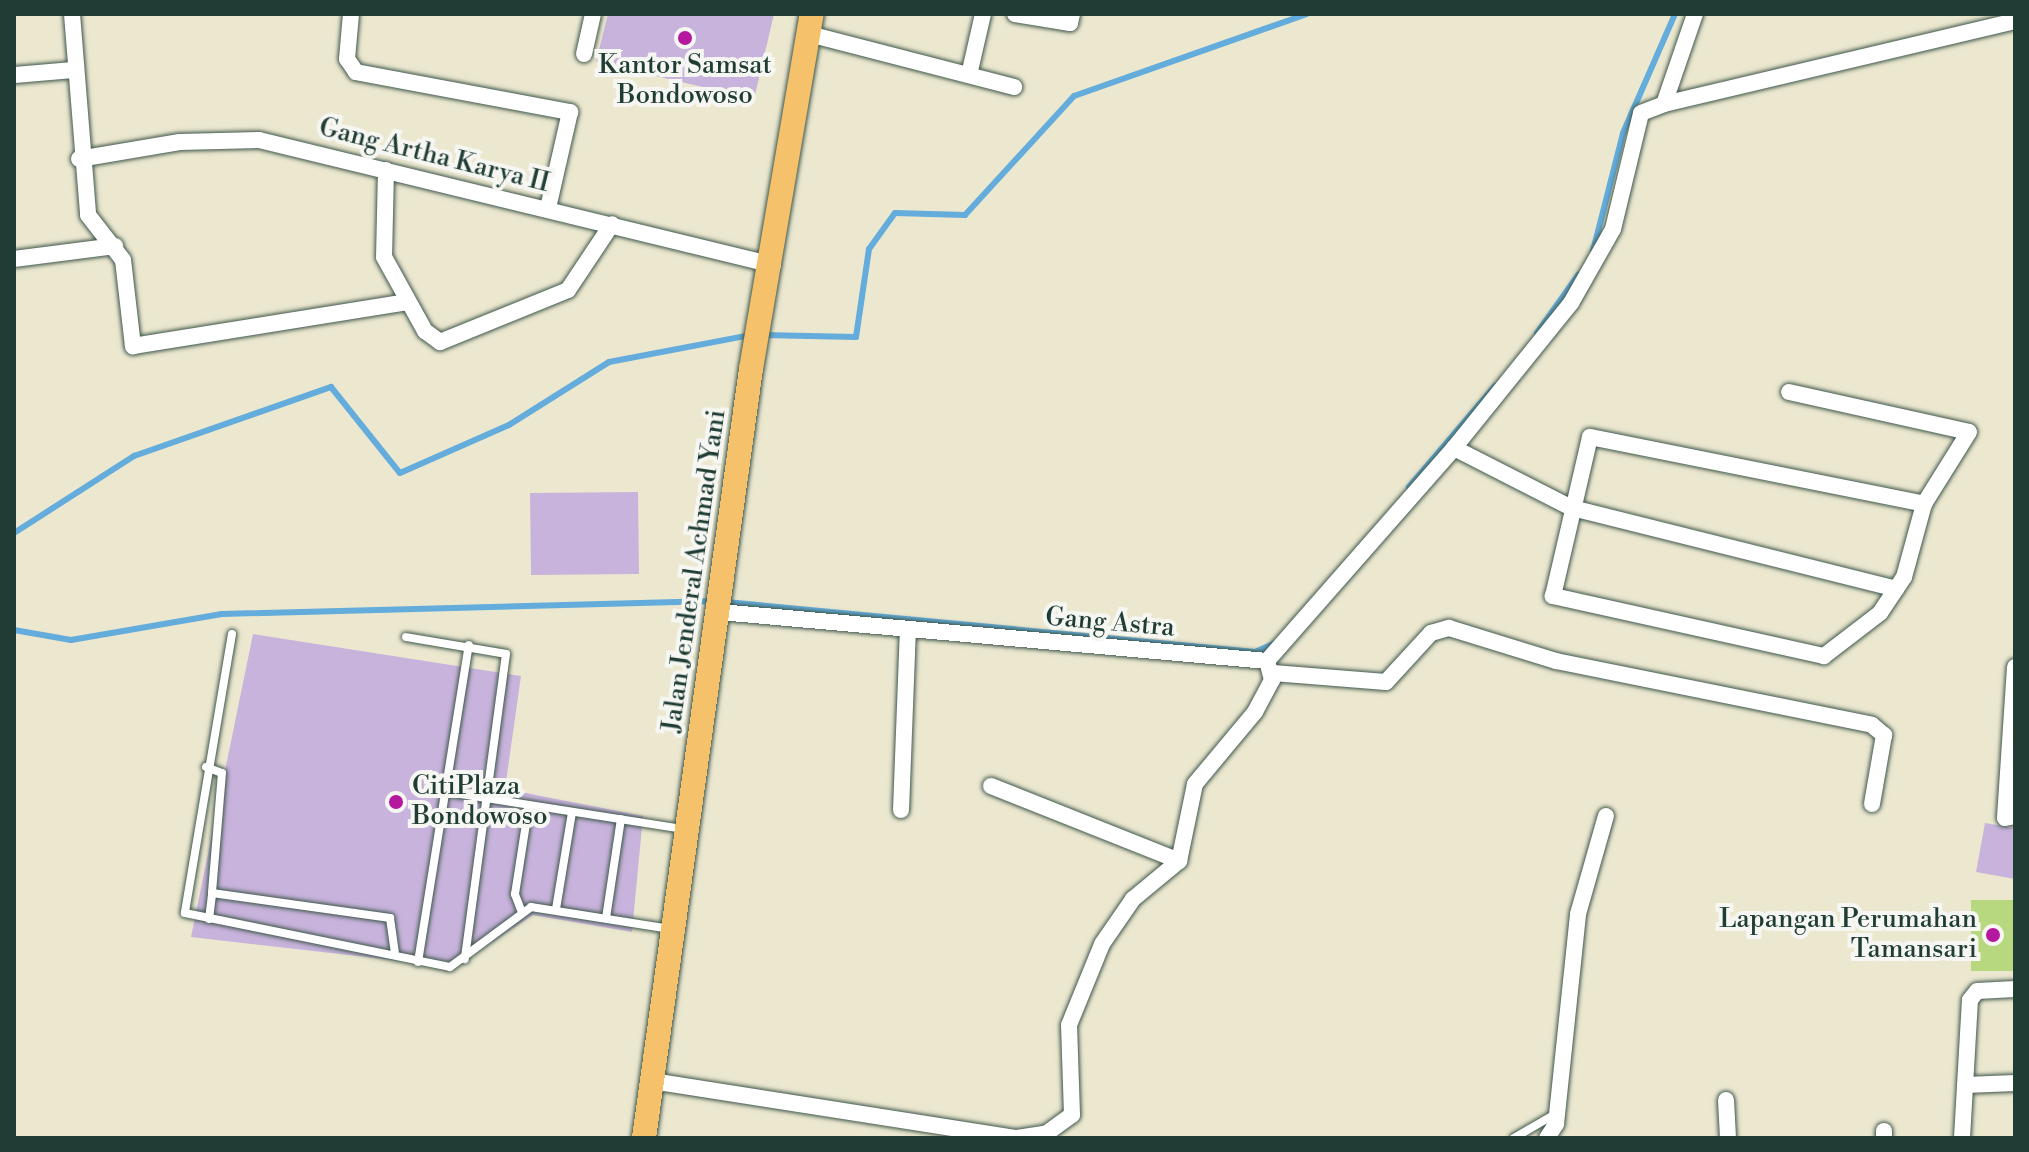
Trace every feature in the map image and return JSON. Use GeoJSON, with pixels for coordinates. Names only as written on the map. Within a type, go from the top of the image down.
{"type":"FeatureCollection","features":[{"type":"Feature","properties":{"kind":"main road","name":"Jalan Jenderal Achmad Yani"},"geometry":{"type":"LineString","coordinates":[[644,1138],[670,929],[721,600],[751,369],[773,265],[810,24]]}},
{"type":"Feature","properties":{"kind":"street"},"geometry":{"type":"LineString","coordinates":[[72,14],[79,159],[88,215],[115,246],[125,274],[127,338],[137,348],[408,302]]}},
{"type":"Feature","properties":{"kind":"street"},"geometry":{"type":"LineString","coordinates":[[351,14],[347,59],[356,72],[570,112],[548,208]]}},
{"type":"Feature","properties":{"kind":"street"},"geometry":{"type":"LineString","coordinates":[[584,54],[593,14]]}},
{"type":"Feature","properties":{"kind":"street"},"geometry":{"type":"LineString","coordinates":[[969,75],[983,14]]}},
{"type":"Feature","properties":{"kind":"street"},"geometry":{"type":"LineString","coordinates":[[1015,14],[1070,23],[1072,14]]}},
{"type":"Feature","properties":{"kind":"street"},"geometry":{"type":"LineString","coordinates":[[1664,104],[1695,14]]}},
{"type":"Feature","properties":{"kind":"street"},"geometry":{"type":"LineString","coordinates":[[652,1081],[1017,1138],[1047,1133],[1072,1115],[1069,1025],[1102,944],[1133,899],[1179,861],[1195,784],[1255,712],[1270,667],[1571,303],[1613,229],[1641,113],[1664,104],[2015,21]]}},
{"type":"Feature","properties":{"kind":"street"},"geometry":{"type":"LineString","coordinates":[[810,24],[1014,87]]}},
{"type":"Feature","properties":{"kind":"street"},"geometry":{"type":"LineString","coordinates":[[14,75],[74,70]]}},
{"type":"Feature","properties":{"kind":"street","name":"Gang Artha Karya II"},"geometry":{"type":"LineString","coordinates":[[79,159],[180,142],[259,140],[773,265]]}},
{"type":"Feature","properties":{"kind":"street"},"geometry":{"type":"LineString","coordinates":[[386,170],[381,242],[408,302],[432,338],[462,338],[578,283],[612,224]]}},
{"type":"Feature","properties":{"kind":"street"},"geometry":{"type":"LineString","coordinates":[[14,259],[115,246]]}},
{"type":"Feature","properties":{"kind":"street"},"geometry":{"type":"LineString","coordinates":[[1789,392],[1969,432],[1924,504],[1896,589],[1880,613],[1824,656],[1553,596],[1590,437],[1924,504]]}},
{"type":"Feature","properties":{"kind":"street"},"geometry":{"type":"LineString","coordinates":[[1454,448],[1572,508],[1896,589]]}},
{"type":"Feature","properties":{"kind":"street","name":"Gang Astra"},"geometry":{"type":"LineString","coordinates":[[721,600],[908,630],[1386,682],[1431,633],[1449,628],[1556,661],[1872,725],[1884,735],[1872,804]]}},
{"type":"Feature","properties":{"kind":"street"},"geometry":{"type":"LineString","coordinates":[[901,810],[908,630]]}},
{"type":"Feature","properties":{"kind":"street"},"geometry":{"type":"LineString","coordinates":[[2015,667],[2005,818],[2015,816]]}},
{"type":"Feature","properties":{"kind":"street"},"geometry":{"type":"LineString","coordinates":[[991,786],[1179,861]]}},
{"type":"Feature","properties":{"kind":"street"},"geometry":{"type":"LineString","coordinates":[[1547,1138],[1558,1113],[1578,914],[1606,816]]}},
{"type":"Feature","properties":{"kind":"street"},"geometry":{"type":"LineString","coordinates":[[1962,1138],[1973,994],[2015,989]]}},
{"type":"Feature","properties":{"kind":"street"},"geometry":{"type":"LineString","coordinates":[[1965,1085],[2015,1083]]}},
{"type":"Feature","properties":{"kind":"street"},"geometry":{"type":"LineString","coordinates":[[1726,1100],[1728,1138]]}},
{"type":"Feature","properties":{"kind":"lane"},"geometry":{"type":"LineString","coordinates":[[232,634],[183,906],[209,919],[395,952],[418,962],[450,967],[465,960],[521,910],[556,909],[670,929]]}},
{"type":"Feature","properties":{"kind":"lane"},"geometry":{"type":"LineString","coordinates":[[406,637],[469,645],[506,654],[465,960]]}},
{"type":"Feature","properties":{"kind":"lane"},"geometry":{"type":"LineString","coordinates":[[418,962],[469,645]]}},
{"type":"Feature","properties":{"kind":"lane"},"geometry":{"type":"LineString","coordinates":[[206,767],[222,773],[209,919]]}},
{"type":"Feature","properties":{"kind":"lane"},"geometry":{"type":"LineString","coordinates":[[447,792],[687,830]]}},
{"type":"Feature","properties":{"kind":"lane"},"geometry":{"type":"LineString","coordinates":[[521,910],[515,894],[529,805]]}},
{"type":"Feature","properties":{"kind":"lane"},"geometry":{"type":"LineString","coordinates":[[556,909],[572,812]]}},
{"type":"Feature","properties":{"kind":"lane"},"geometry":{"type":"LineString","coordinates":[[606,918],[621,819]]}},
{"type":"Feature","properties":{"kind":"lane"},"geometry":{"type":"LineString","coordinates":[[212,893],[390,918],[395,952]]}},
{"type":"Feature","properties":{"kind":"lane"},"geometry":{"type":"LineString","coordinates":[[1514,1138],[1558,1113]]}},
{"type":"Feature","properties":{"kind":"green space","name":"Lapangan Perumahan Tamansari"},"geometry":{"type":"Polygon","coordinates":[[[1971,900],[2015,900],[2015,971],[1971,971],[1971,900]]]}},
{"type":"Feature","properties":{"kind":"building","name":"Kantor Samsat Bondowoso"},"geometry":{"type":"Polygon","coordinates":[[[608,14],[774,14],[754,99],[596,62],[608,14]]]}},
{"type":"Feature","properties":{"kind":"building"},"geometry":{"type":"Polygon","coordinates":[[[638,492],[639,574],[531,575],[530,493],[638,492]]]}},
{"type":"Feature","properties":{"kind":"building","name":"CitiPlaza Bondowoso"},"geometry":{"type":"Polygon","coordinates":[[[253,634],[521,676],[505,789],[643,816],[632,932],[533,915],[454,967],[191,937],[253,634]]]}},
{"type":"Feature","properties":{"kind":"building"},"geometry":{"type":"Polygon","coordinates":[[[1985,823],[2015,828],[2015,879],[1976,872],[1985,823]]]}},
{"type":"Feature","properties":{"kind":"waterway"},"geometry":{"type":"LineString","coordinates":[[762,335],[856,337],[869,249],[895,213],[965,215],[1074,96],[1307,14]]}},
{"type":"Feature","properties":{"kind":"waterway"},"geometry":{"type":"LineString","coordinates":[[1593,251],[1623,133],[1675,14]]}},
{"type":"Feature","properties":{"kind":"waterway"},"geometry":{"type":"LineString","coordinates":[[1537,333],[1579,274]]}},
{"type":"Feature","properties":{"kind":"waterway"},"geometry":{"type":"LineString","coordinates":[[14,533],[134,456],[331,387],[400,473],[509,425],[609,362],[751,335]]}},
{"type":"Feature","properties":{"kind":"waterway"},"geometry":{"type":"LineString","coordinates":[[1409,487],[1495,386]]}},
{"type":"Feature","properties":{"kind":"waterway"},"geometry":{"type":"LineString","coordinates":[[14,630],[71,640],[222,614],[715,601]]}},
{"type":"Feature","properties":{"kind":"waterway"},"geometry":{"type":"LineString","coordinates":[[726,602],[1255,652],[1275,643]]}},
{"type":"Feature","properties":{"kind":"place","name":"Kantor Samsat Bondowoso"},"geometry":{"type":"Point","coordinates":[685,38]}},
{"type":"Feature","properties":{"kind":"place","name":"CitiPlaza Bondowoso"},"geometry":{"type":"Point","coordinates":[396,802]}},
{"type":"Feature","properties":{"kind":"place","name":"Lapangan Perumahan Tamansari"},"geometry":{"type":"Point","coordinates":[1993,935]}}]}
